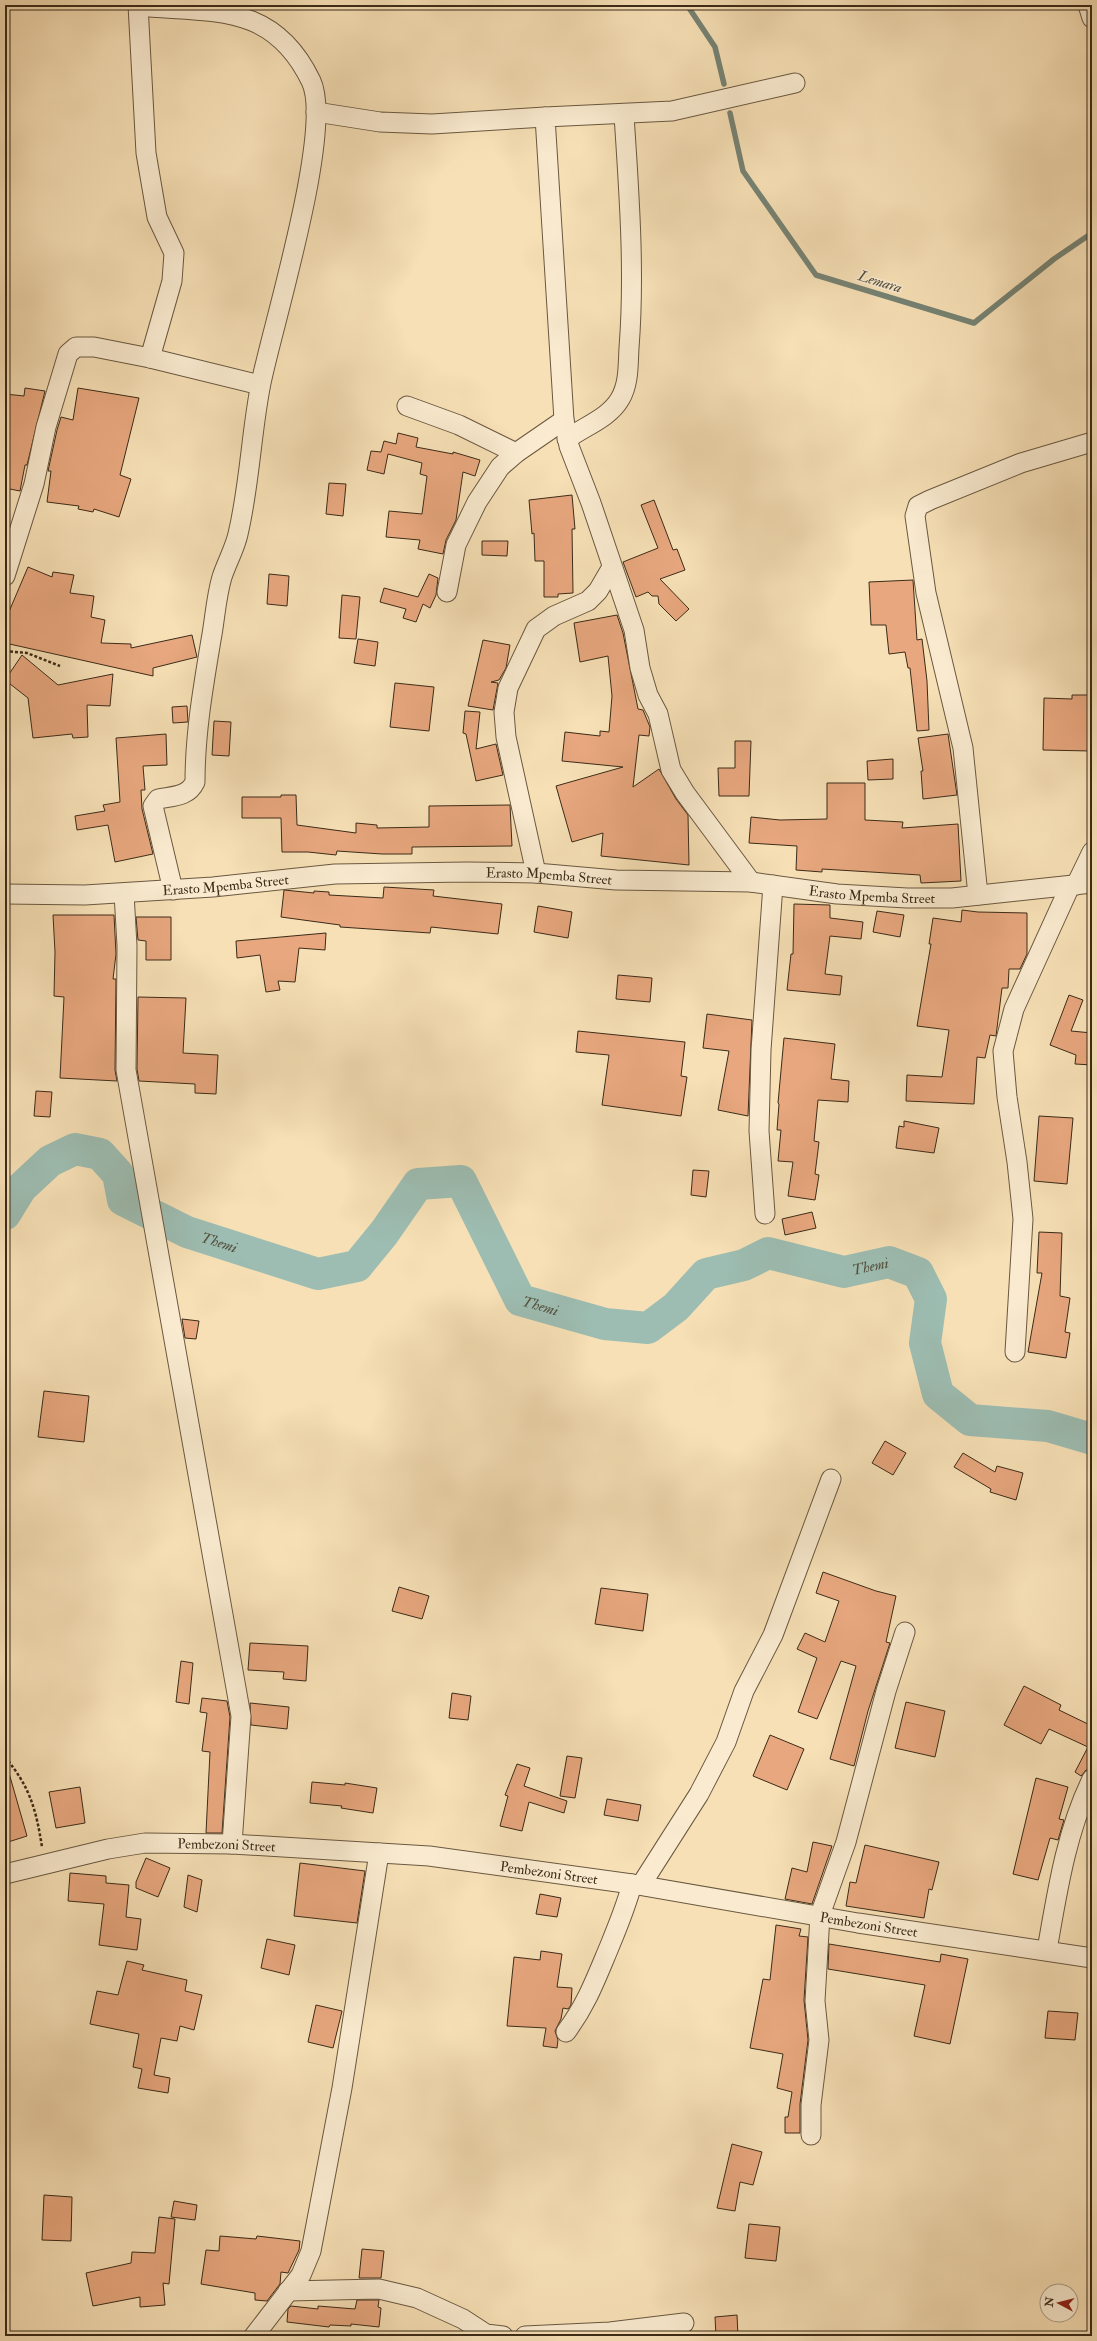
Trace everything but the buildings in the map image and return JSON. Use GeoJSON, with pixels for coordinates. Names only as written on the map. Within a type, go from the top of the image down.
{"type":"FeatureCollection","features":[{"type":"Feature","properties":{"kind":"street"},"geometry":{"type":"LineString","coordinates":[[1088,5],[1092,18]]}},
{"type":"Feature","properties":{"kind":"street"},"geometry":{"type":"LineString","coordinates":[[150,358],[172,281],[174,252],[157,217],[146,154],[138,6],[233,14],[270,29],[297,58],[312,84],[316,112],[316,138],[304,203],[260,386],[250,475],[238,536],[222,578],[199,704],[195,782],[191,790],[183,794],[158,799],[153,806],[173,890]]}},
{"type":"Feature","properties":{"kind":"street"},"geometry":{"type":"LineString","coordinates":[[316,112],[380,122],[432,124],[545,117],[624,115],[672,111],[795,83]]}},
{"type":"Feature","properties":{"kind":"street"},"geometry":{"type":"LineString","coordinates":[[568,439],[611,411],[621,398],[627,378],[632,317],[630,208],[624,115]]}},
{"type":"Feature","properties":{"kind":"street"},"geometry":{"type":"LineString","coordinates":[[545,117],[564,420],[568,439],[634,630],[640,668],[648,695],[658,714],[671,770],[685,793],[751,882]]}},
{"type":"Feature","properties":{"kind":"street"},"geometry":{"type":"LineString","coordinates":[[5,576],[34,484],[46,427],[68,354],[76,347],[94,348],[150,358],[260,386]]}},
{"type":"Feature","properties":{"kind":"street"},"geometry":{"type":"LineString","coordinates":[[407,406],[459,425],[516,453]]}},
{"type":"Feature","properties":{"kind":"street"},"geometry":{"type":"LineString","coordinates":[[447,592],[456,545],[477,502],[500,467],[516,453],[564,420]]}},
{"type":"Feature","properties":{"kind":"street"},"geometry":{"type":"LineString","coordinates":[[978,895],[963,748],[926,593],[915,516],[918,506],[930,500],[1020,463],[1092,442]]}},
{"type":"Feature","properties":{"kind":"street"},"geometry":{"type":"LineString","coordinates":[[536,873],[506,737],[504,712],[508,688],[536,629],[554,616],[588,601],[598,591],[612,567]]}},
{"type":"Feature","properties":{"kind":"street"},"geometry":{"type":"LineString","coordinates":[[1015,1352],[1023,1219],[1017,1162],[1007,1097],[1003,1051],[1014,1009],[1079,885],[1092,852]]}},
{"type":"Feature","properties":{"kind":"street","name":"Erasto Mpemba Street"},"geometry":{"type":"LineString","coordinates":[[5,894],[85,895],[173,890],[335,874],[467,872],[536,873],[616,880],[751,882],[837,894],[907,898],[978,895],[1079,885]]}},
{"type":"Feature","properties":{"kind":"street"},"geometry":{"type":"LineString","coordinates":[[765,1214],[759,1131],[760,1072],[773,885]]}},
{"type":"Feature","properties":{"kind":"street"},"geometry":{"type":"LineString","coordinates":[[124,893],[128,953],[126,1070],[241,1716],[232,1844]]}},
{"type":"Feature","properties":{"kind":"street"},"geometry":{"type":"LineString","coordinates":[[566,2032],[581,2012],[592,1992],[625,1907],[636,1884],[699,1794],[726,1742],[744,1691],[773,1635],[831,1479]]}},
{"type":"Feature","properties":{"kind":"street"},"geometry":{"type":"LineString","coordinates":[[811,2135],[811,2105],[818,2040],[816,2000],[820,1915],[846,1842],[886,1691],[905,1632]]}},
{"type":"Feature","properties":{"kind":"street"},"geometry":{"type":"LineString","coordinates":[[1047,1950],[1059,1882],[1082,1799],[1092,1779]]}},
{"type":"Feature","properties":{"kind":"street","name":"Pembezoni Street"},"geometry":{"type":"LineString","coordinates":[[5,1874],[108,1849],[145,1843],[232,1844],[429,1856],[636,1884],[1092,1958]]}},
{"type":"Feature","properties":{"kind":"street"},"geometry":{"type":"LineString","coordinates":[[254,2336],[301,2276],[311,2251],[342,2088],[379,1853]]}},
{"type":"Feature","properties":{"kind":"street"},"geometry":{"type":"LineString","coordinates":[[288,2291],[379,2289],[417,2298],[463,2319],[491,2335]]}},
{"type":"Feature","properties":{"kind":"street"},"geometry":{"type":"LineString","coordinates":[[525,2336],[610,2332],[684,2323]]}},
{"type":"Feature","properties":{"kind":"path"},"geometry":{"type":"LineString","coordinates":[[5,651],[27,654],[60,666]]}},
{"type":"Feature","properties":{"kind":"path"},"geometry":{"type":"LineString","coordinates":[[5,1757],[30,1794],[37,1814],[45,1864]]}},
{"type":"Feature","properties":{"kind":"waterway","name":"Lemara"},"geometry":{"type":"LineString","coordinates":[[687,5],[715,47],[724,84]]}},
{"type":"Feature","properties":{"kind":"waterway","name":"Lemara"},"geometry":{"type":"LineString","coordinates":[[730,113],[743,171],[816,275],[974,323],[1054,259],[1092,233]]}},
{"type":"Feature","properties":{"kind":"waterway","name":"Themi"},"geometry":{"type":"LineString","coordinates":[[5,1214],[21,1188],[50,1161],[75,1149],[100,1154],[118,1174],[123,1200],[187,1232],[318,1274],[357,1266],[384,1233],[418,1184],[461,1181],[520,1300],[605,1324],[648,1328],[676,1307],[706,1274],[744,1265],[768,1253],[844,1272],[889,1262],[918,1273],[931,1299],[925,1343],[938,1394],[970,1420],[1048,1426],[1092,1439]]}}]}
